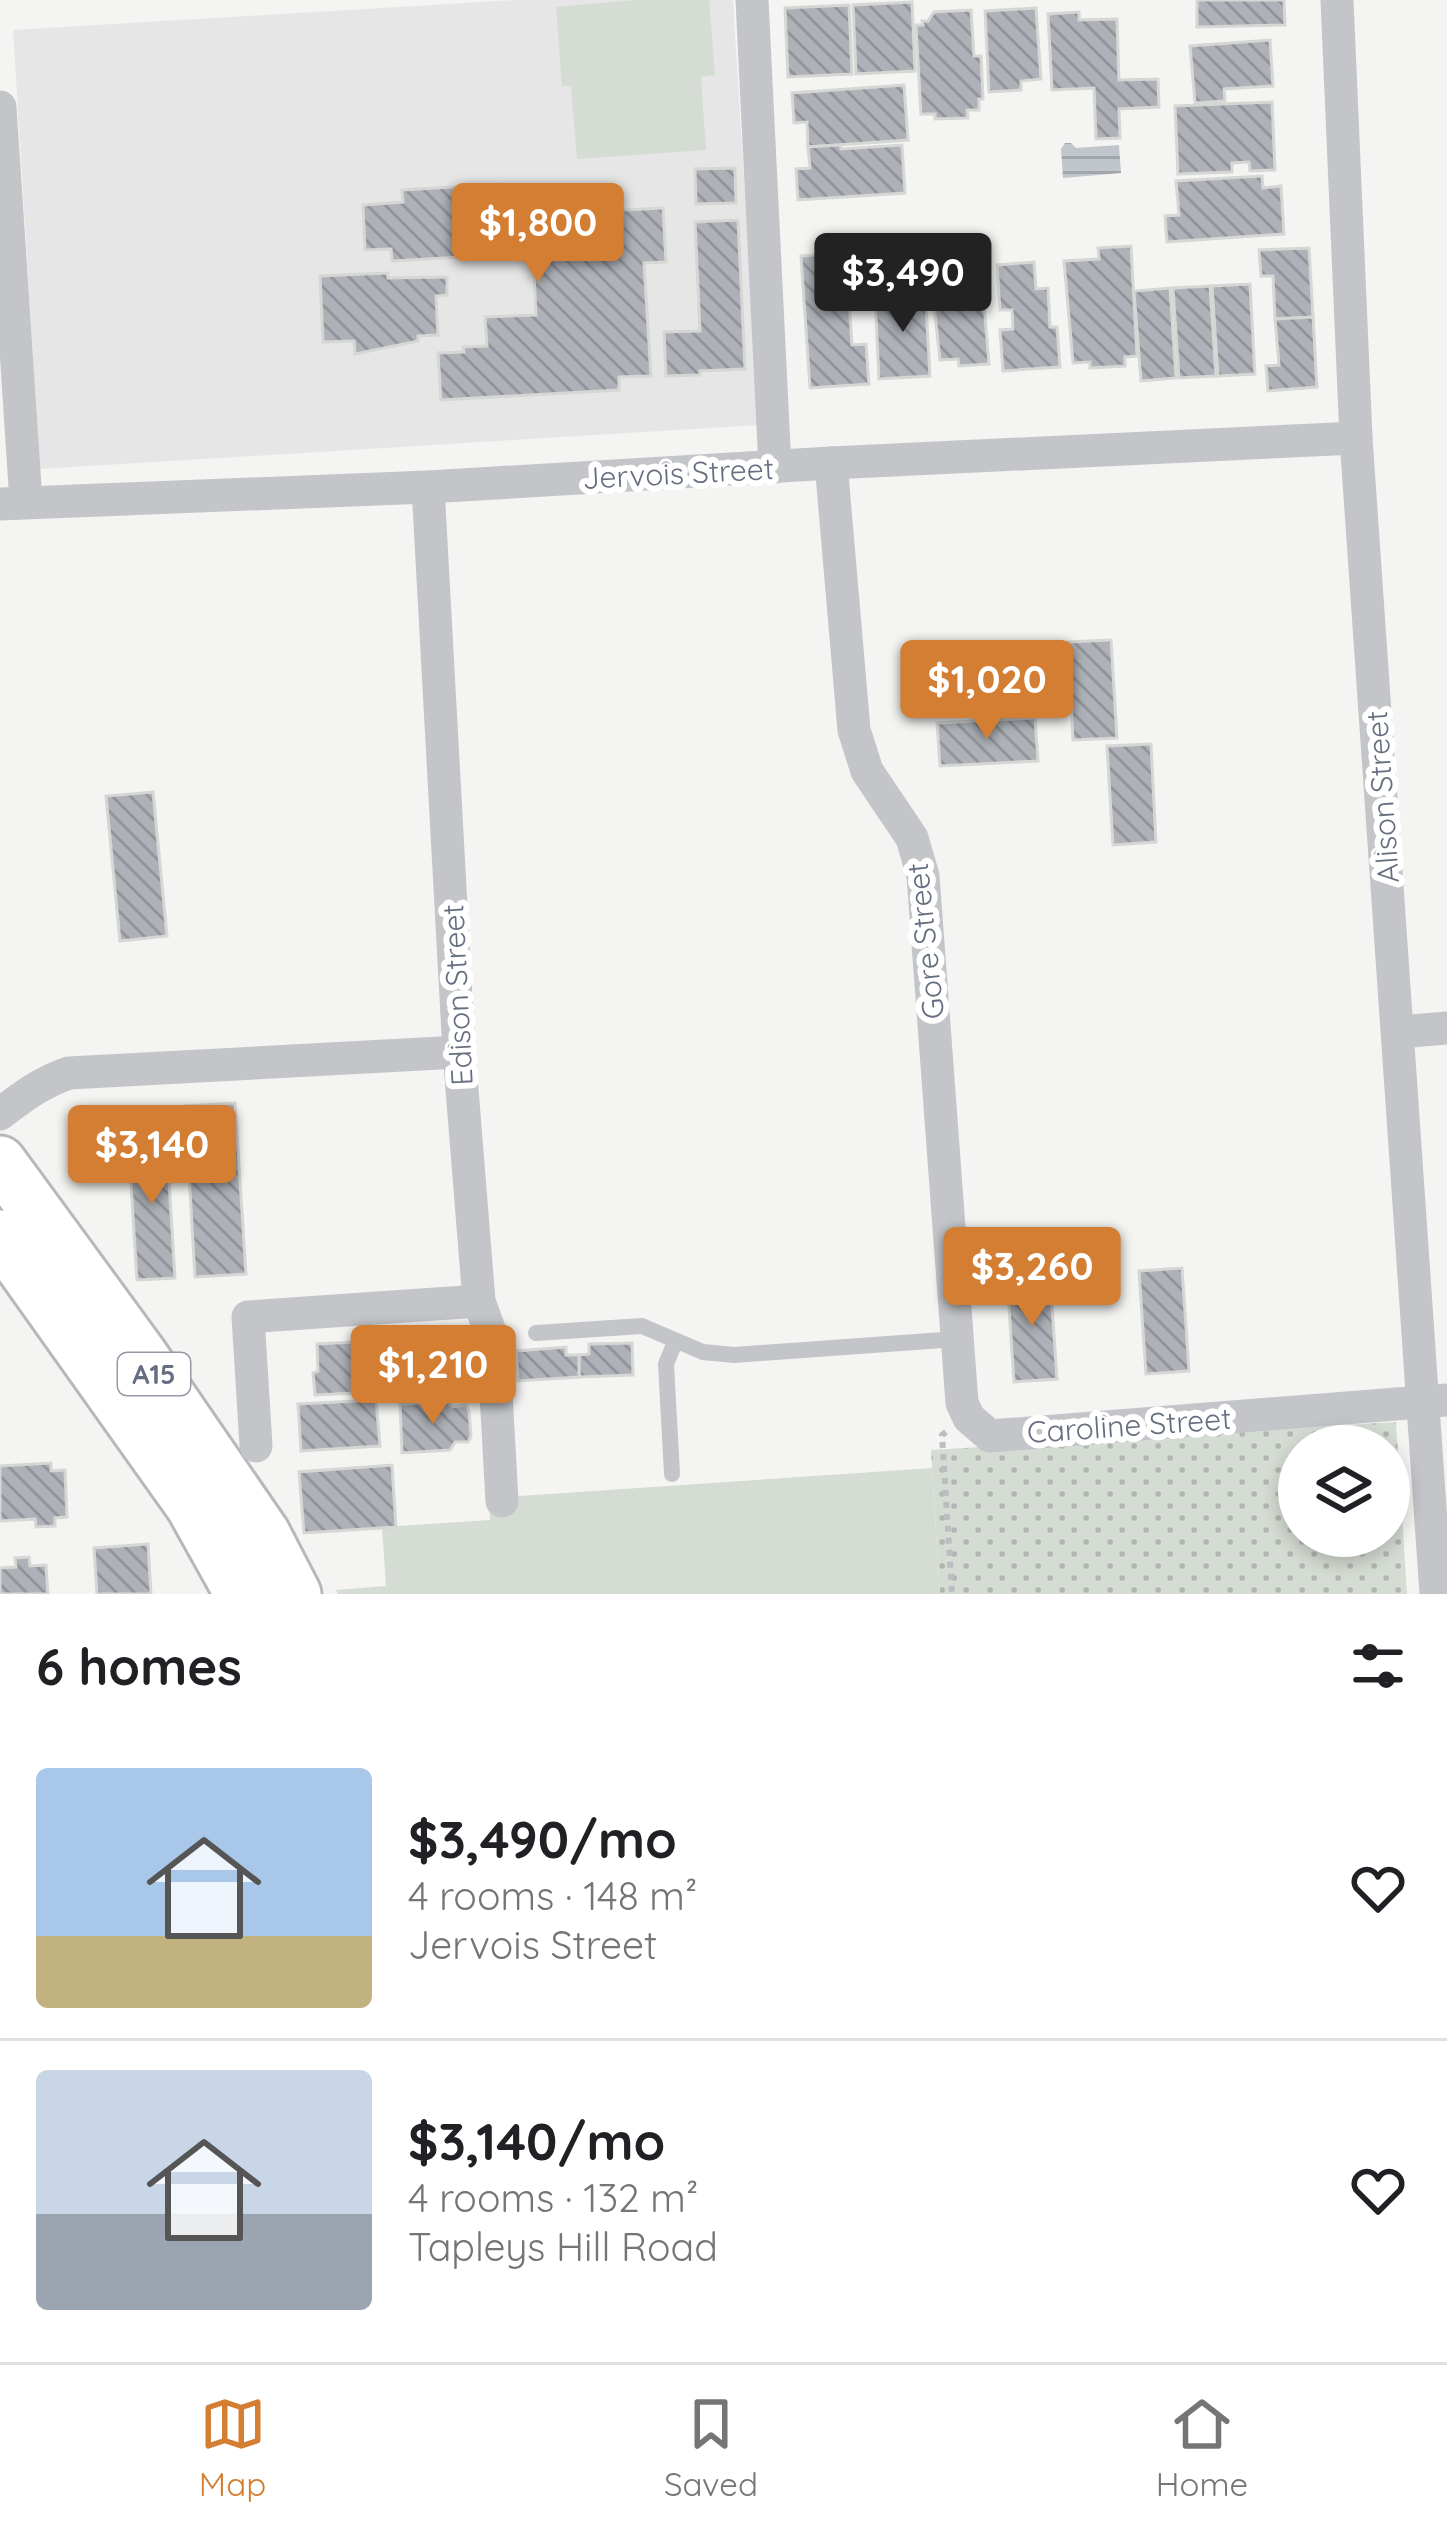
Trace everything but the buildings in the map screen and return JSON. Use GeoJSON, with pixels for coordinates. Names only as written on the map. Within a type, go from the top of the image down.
{"type":"FeatureCollection","features":[{"type":"Feature","properties":{"kind":"main road","name":"A15"},"geometry":{"type":"LineString","coordinates":[[0,1162],[264,1534],[296,1594]]}},
{"type":"Feature","properties":{"kind":"main road","name":"A15"},"geometry":{"type":"LineString","coordinates":[[0,1237],[192,1506],[241,1594]]}},
{"type":"Feature","properties":{"kind":"street"},"geometry":{"type":"LineString","coordinates":[[752,0],[775,467]]}},
{"type":"Feature","properties":{"kind":"street","name":"Alison Street"},"geometry":{"type":"LineString","coordinates":[[1337,0],[1356,438],[1399,1031],[1436,1401],[1436,1594]]}},
{"type":"Feature","properties":{"kind":"street"},"geometry":{"type":"LineString","coordinates":[[0,107],[13,503]]}},
{"type":"Feature","properties":{"kind":"street","name":"Jervois Street"},"geometry":{"type":"LineString","coordinates":[[13,503],[428,487],[1356,438]]}},
{"type":"Feature","properties":{"kind":"street","name":"Gore Street"},"geometry":{"type":"LineString","coordinates":[[831,463],[854,730],[867,771],[911,838],[923,876],[962,1403],[974,1423]]}},
{"type":"Feature","properties":{"kind":"street","name":"Edison Street"},"geometry":{"type":"LineString","coordinates":[[428,487],[458,1052],[479,1300],[493,1340],[502,1501]]}},
{"type":"Feature","properties":{"kind":"street"},"geometry":{"type":"LineString","coordinates":[[1399,1031],[1447,1028]]}},
{"type":"Feature","properties":{"kind":"street"},"geometry":{"type":"LineString","coordinates":[[0,1114],[31,1090],[69,1073],[458,1052]]}},
{"type":"Feature","properties":{"kind":"street"},"geometry":{"type":"LineString","coordinates":[[256,1446],[248,1317],[479,1300]]}},
{"type":"Feature","properties":{"kind":"street","name":"Caroline Street"},"geometry":{"type":"LineString","coordinates":[[974,1423],[990,1436],[1436,1401]]}},
{"type":"Feature","properties":{"kind":"lane"},"geometry":{"type":"LineString","coordinates":[[536,1333],[642,1326],[703,1352],[734,1355],[957,1339]]}},
{"type":"Feature","properties":{"kind":"lane"},"geometry":{"type":"LineString","coordinates":[[672,1474],[666,1364],[675,1342]]}},
{"type":"Feature","properties":{"kind":"path"},"geometry":{"type":"LineString","coordinates":[[952,1594],[942,1435],[974,1423]]}},
{"type":"Feature","properties":{"kind":"shaded area"},"geometry":{"type":"Polygon","coordinates":[[[516,0],[733,0],[759,425],[40,469],[13,30],[516,0]]]}},
{"type":"Feature","properties":{"kind":"shaded area"},"geometry":{"type":"Polygon","coordinates":[[[709,0],[715,75],[701,77],[706,150],[577,159],[571,86],[562,86],[556,7],[709,0]]]}},
{"type":"Feature","properties":{"kind":"shaded area"},"geometry":{"type":"Polygon","coordinates":[[[1065,143],[1076,148],[1119,145],[1121,173],[1063,178],[1061,149],[1065,143]]]}},
{"type":"Feature","properties":{"kind":"shaded area"},"geometry":{"type":"Polygon","coordinates":[[[1278,1429],[1278,1557],[1405,1557],[1407,1594],[940,1594],[931,1450],[1278,1429]]]}},
{"type":"Feature","properties":{"kind":"shaded area"},"geometry":{"type":"Polygon","coordinates":[[[932,1468],[940,1594],[338,1594],[336,1590],[386,1586],[382,1527],[490,1520],[489,1498],[932,1468]]]}}]}
